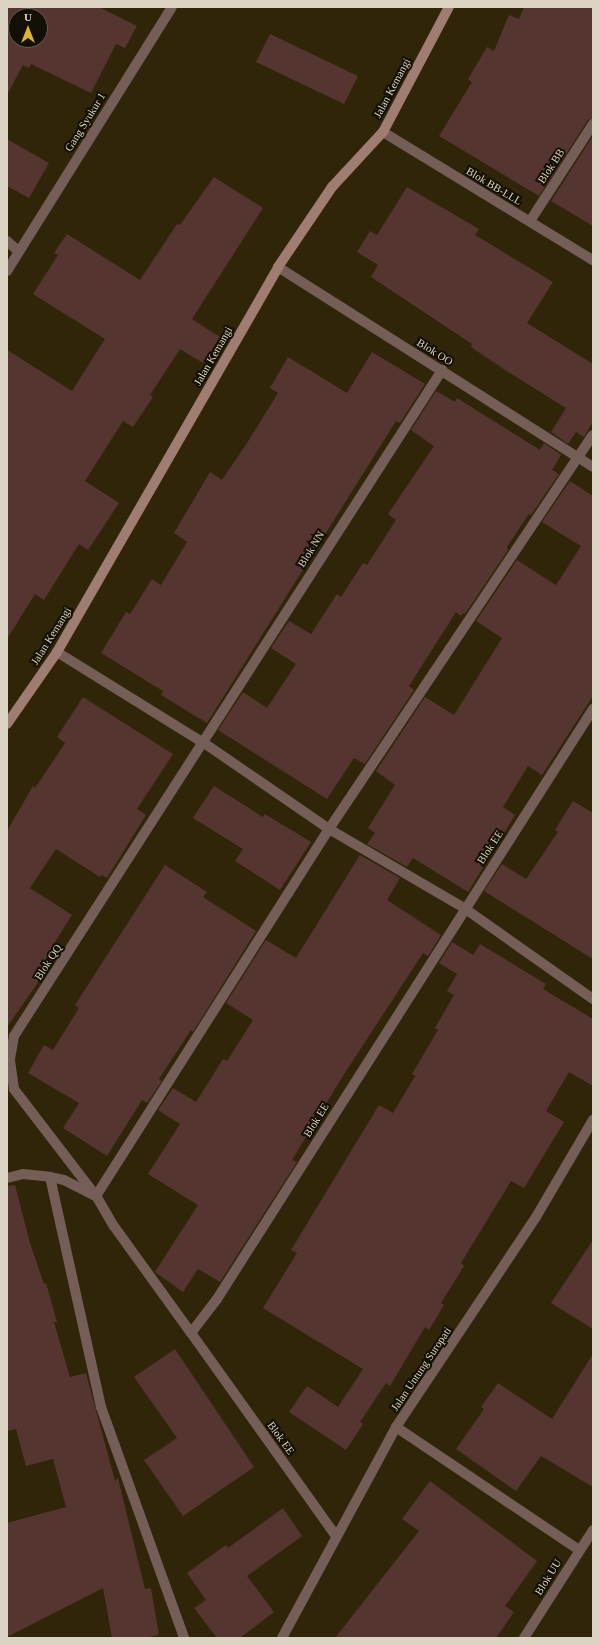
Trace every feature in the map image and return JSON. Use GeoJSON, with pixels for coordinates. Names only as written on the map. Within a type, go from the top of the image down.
{"type":"FeatureCollection","features":[{"type":"Feature","properties":{"kind":"street","name":"Gang Syukur 1"},"geometry":{"type":"LineString","coordinates":[[7,270],[18,250],[172,7]]}},
{"type":"Feature","properties":{"kind":"street","name":"Jalan Kemangi"},"geometry":{"type":"LineString","coordinates":[[7,724],[57,652],[278,267],[332,188],[383,132],[449,7]]}},
{"type":"Feature","properties":{"kind":"street","name":"Blok BB"},"geometry":{"type":"LineString","coordinates":[[530,221],[593,124]]}},
{"type":"Feature","properties":{"kind":"street","name":"Blok BB-LLL"},"geometry":{"type":"LineString","coordinates":[[383,132],[593,260]]}},
{"type":"Feature","properties":{"kind":"street"},"geometry":{"type":"LineString","coordinates":[[7,241],[18,250]]}},
{"type":"Feature","properties":{"kind":"street","name":"Blok OO"},"geometry":{"type":"LineString","coordinates":[[278,267],[593,467]]}},
{"type":"Feature","properties":{"kind":"street","name":"Blok NN"},"geometry":{"type":"LineString","coordinates":[[204,743],[442,370]]}},
{"type":"Feature","properties":{"kind":"street"},"geometry":{"type":"LineString","coordinates":[[7,1178],[22,1174],[50,1177],[64,1180],[96,1196],[329,829],[593,435]]}},
{"type":"Feature","properties":{"kind":"street"},"geometry":{"type":"LineString","coordinates":[[57,652],[204,743],[329,829],[464,908],[593,999]]}},
{"type":"Feature","properties":{"kind":"street","name":"Blok EE"},"geometry":{"type":"LineString","coordinates":[[336,1536],[191,1333],[217,1300],[464,908],[593,709]]}},
{"type":"Feature","properties":{"kind":"street","name":"Blok QQ"},"geometry":{"type":"LineString","coordinates":[[191,1333],[113,1225],[96,1196],[14,1089],[10,1059],[14,1036],[204,743]]}},
{"type":"Feature","properties":{"kind":"street","name":"Jalan Untung Suropati"},"geometry":{"type":"LineString","coordinates":[[282,1638],[396,1427],[536,1217],[593,1120]]}},
{"type":"Feature","properties":{"kind":"street"},"geometry":{"type":"LineString","coordinates":[[50,1177],[101,1407],[184,1638]]}},
{"type":"Feature","properties":{"kind":"street"},"geometry":{"type":"LineString","coordinates":[[396,1427],[579,1550]]}},
{"type":"Feature","properties":{"kind":"street","name":"Blok UU"},"geometry":{"type":"LineString","coordinates":[[524,1638],[593,1530]]}},
{"type":"Feature","properties":{"kind":"building"},"geometry":{"type":"Polygon","coordinates":[[[7,7],[99,7],[137,26],[125,48],[116,44],[91,93],[31,64],[29,68],[23,65],[7,95],[7,7]]]}},
{"type":"Feature","properties":{"kind":"building"},"geometry":{"type":"Polygon","coordinates":[[[524,7],[593,7],[593,118],[588,120],[539,196],[439,136],[472,82],[468,79],[487,47],[494,51],[509,15],[519,19],[524,7]]]}},
{"type":"Feature","properties":{"kind":"building"},"geometry":{"type":"Polygon","coordinates":[[[270,34],[358,76],[344,104],[256,62],[270,34]]]}},
{"type":"Feature","properties":{"kind":"building"},"geometry":{"type":"Polygon","coordinates":[[[593,136],[593,226],[551,201],[593,136]]]}},
{"type":"Feature","properties":{"kind":"building"},"geometry":{"type":"Polygon","coordinates":[[[7,139],[49,163],[29,198],[7,186],[7,139]]]}},
{"type":"Feature","properties":{"kind":"building"},"geometry":{"type":"Polygon","coordinates":[[[214,177],[263,208],[192,319],[220,337],[203,363],[180,349],[150,395],[153,397],[133,427],[123,421],[85,481],[119,503],[88,550],[79,544],[44,600],[35,594],[7,639],[7,350],[72,391],[105,339],[33,294],[58,255],[54,253],[67,234],[140,280],[177,224],[180,225],[214,177]]]}},
{"type":"Feature","properties":{"kind":"building"},"geometry":{"type":"Polygon","coordinates":[[[407,187],[479,229],[475,235],[553,282],[527,323],[593,364],[593,422],[584,437],[576,432],[568,444],[551,432],[566,408],[505,370],[471,347],[472,344],[371,277],[378,265],[357,252],[370,231],[377,235],[407,187]]]}},
{"type":"Feature","properties":{"kind":"building"},"geometry":{"type":"Polygon","coordinates":[[[372,352],[425,384],[400,423],[396,421],[207,723],[161,695],[163,691],[101,653],[126,612],[130,614],[152,579],[161,585],[187,542],[174,533],[210,472],[222,480],[247,443],[278,393],[270,388],[288,357],[347,393],[372,352]]]}},
{"type":"Feature","properties":{"kind":"building"},"geometry":{"type":"Polygon","coordinates":[[[436,391],[455,402],[457,398],[540,450],[544,443],[561,455],[552,470],[559,474],[531,515],[529,514],[507,547],[508,550],[465,614],[463,613],[461,616],[456,612],[409,686],[414,690],[365,764],[354,758],[327,799],[218,730],[243,692],[267,708],[296,664],[271,648],[289,621],[311,634],[337,594],[341,597],[363,563],[367,565],[396,520],[388,514],[434,446],[411,430],[436,391]]]}},
{"type":"Feature","properties":{"kind":"building"},"geometry":{"type":"Polygon","coordinates":[[[570,481],[593,496],[593,696],[542,775],[528,766],[503,807],[515,815],[468,892],[413,858],[407,867],[367,844],[375,833],[368,828],[395,785],[376,771],[425,697],[454,715],[502,638],[476,621],[517,560],[556,585],[581,546],[542,522],[570,481]]]}},
{"type":"Feature","properties":{"kind":"building"},"geometry":{"type":"Polygon","coordinates":[[[83,697],[173,754],[137,809],[146,815],[107,878],[102,875],[100,877],[56,849],[30,888],[72,915],[48,953],[55,958],[7,1027],[7,831],[33,786],[35,788],[65,743],[57,737],[83,697]]]}},
{"type":"Feature","properties":{"kind":"building"},"geometry":{"type":"Polygon","coordinates":[[[214,786],[263,817],[265,814],[311,842],[280,890],[235,861],[243,849],[193,818],[214,786]]]}},
{"type":"Feature","properties":{"kind":"building"},"geometry":{"type":"Polygon","coordinates":[[[573,801],[593,813],[593,959],[484,891],[502,864],[526,879],[558,832],[555,830],[573,801]]]}},
{"type":"Feature","properties":{"kind":"building"},"geometry":{"type":"Polygon","coordinates":[[[360,855],[400,878],[387,900],[441,935],[428,956],[423,953],[341,1079],[292,1160],[297,1162],[220,1282],[198,1269],[183,1292],[155,1272],[198,1205],[148,1174],[180,1124],[158,1110],[173,1088],[196,1102],[223,1059],[227,1061],[253,1020],[226,1003],[266,940],[296,958],[360,855]]]}},
{"type":"Feature","properties":{"kind":"building"},"geometry":{"type":"Polygon","coordinates":[[[165,865],[207,892],[203,897],[256,931],[193,1032],[191,1030],[159,1079],[162,1081],[147,1103],[142,1100],[107,1156],[63,1128],[79,1103],[28,1073],[44,1045],[53,1050],[79,1008],[75,1005],[165,865]]]}},
{"type":"Feature","properties":{"kind":"building"},"geometry":{"type":"Polygon","coordinates":[[[452,942],[473,955],[480,944],[546,984],[543,989],[593,1019],[593,1086],[569,1072],[546,1111],[564,1122],[524,1188],[511,1181],[461,1263],[464,1266],[441,1303],[444,1305],[429,1330],[425,1327],[390,1386],[386,1383],[360,1422],[363,1424],[346,1450],[289,1412],[307,1386],[338,1407],[363,1369],[263,1308],[297,1253],[291,1250],[379,1105],[393,1113],[415,1076],[412,1074],[438,1030],[435,1028],[454,995],[447,991],[457,974],[439,963],[452,942]]]}},
{"type":"Feature","properties":{"kind":"building"},"geometry":{"type":"Polygon","coordinates":[[[15,1185],[30,1243],[44,1284],[46,1283],[57,1322],[54,1322],[70,1377],[86,1373],[115,1481],[118,1478],[145,1589],[151,1588],[159,1635],[143,1638],[112,1638],[103,1588],[7,1637],[7,1523],[66,1507],[53,1459],[26,1466],[16,1429],[7,1431],[7,1186],[15,1185]]]}},
{"type":"Feature","properties":{"kind":"building"},"geometry":{"type":"Polygon","coordinates":[[[593,1240],[593,1329],[551,1303],[593,1240]]]}},
{"type":"Feature","properties":{"kind":"building"},"geometry":{"type":"Polygon","coordinates":[[[175,1349],[254,1467],[183,1516],[144,1460],[177,1438],[134,1377],[175,1349]]]}},
{"type":"Feature","properties":{"kind":"building"},"geometry":{"type":"Polygon","coordinates":[[[593,1354],[593,1487],[541,1456],[516,1491],[456,1449],[484,1409],[481,1407],[498,1383],[552,1419],[593,1354]]]}},
{"type":"Feature","properties":{"kind":"building"},"geometry":{"type":"Polygon","coordinates":[[[430,1481],[537,1561],[505,1606],[514,1612],[496,1638],[335,1638],[419,1531],[402,1519],[430,1481]]]}},
{"type":"Feature","properties":{"kind":"building"},"geometry":{"type":"Polygon","coordinates":[[[283,1508],[302,1536],[247,1576],[274,1612],[240,1638],[217,1638],[194,1608],[206,1600],[187,1573],[226,1545],[228,1548],[283,1508]]]}}]}
